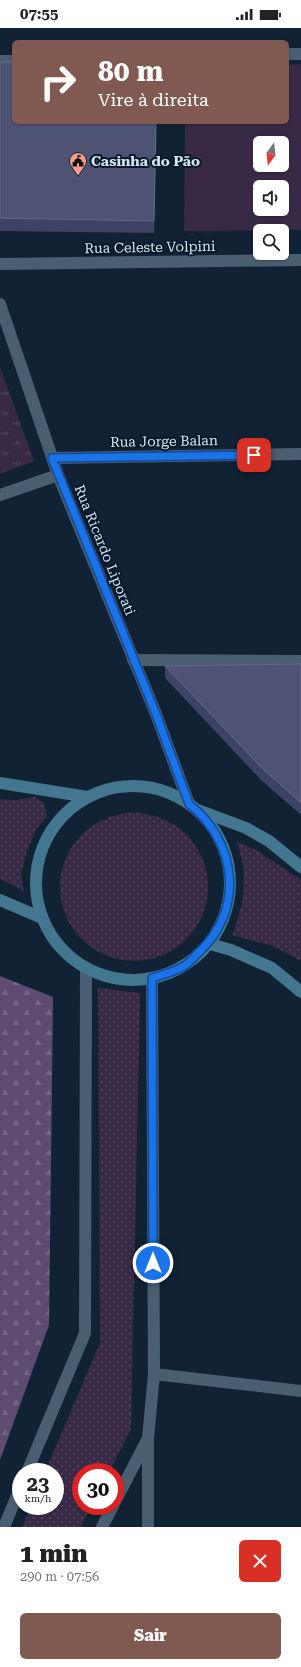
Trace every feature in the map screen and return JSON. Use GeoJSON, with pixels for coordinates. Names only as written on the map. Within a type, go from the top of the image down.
{"type":"FeatureCollection","features":[{"type":"Feature","properties":{"kind":"street"},"geometry":{"type":"LineString","coordinates":[[289,54],[301,54]]}},
{"type":"Feature","properties":{"kind":"street"},"geometry":{"type":"LineString","coordinates":[[0,61],[12,61]]}},
{"type":"Feature","properties":{"kind":"street","name":"Rua Celeste Volpini"},"geometry":{"type":"LineString","coordinates":[[0,264],[301,260]]}},
{"type":"Feature","properties":{"kind":"street","name":"Rua Ricardo Liporati"},"geometry":{"type":"LineString","coordinates":[[0,304],[58,474],[192,806]]}},
{"type":"Feature","properties":{"kind":"street","name":"Rua Jorge Balan"},"geometry":{"type":"LineString","coordinates":[[52,458],[301,454]]}},
{"type":"Feature","properties":{"kind":"street"},"geometry":{"type":"LineString","coordinates":[[0,495],[58,474]]}},
{"type":"Feature","properties":{"kind":"street"},"geometry":{"type":"LineString","coordinates":[[133,660],[301,661]]}},
{"type":"Feature","properties":{"kind":"street"},"geometry":{"type":"LineString","coordinates":[[0,783],[88,797]]}},
{"type":"Feature","properties":{"kind":"street"},"geometry":{"type":"LineString","coordinates":[[192,806],[216,832],[227,859],[231,889],[224,918],[210,944],[184,966],[152,978],[118,979],[86,968],[59,947],[42,918],[36,890],[38,862],[48,836],[66,813],[88,797],[99,792],[122,787],[145,787],[168,793],[192,806],[246,828],[269,840],[301,867]]}},
{"type":"Feature","properties":{"kind":"street"},"geometry":{"type":"LineString","coordinates":[[0,900],[42,918]]}},
{"type":"Feature","properties":{"kind":"street"},"geometry":{"type":"LineString","coordinates":[[210,944],[231,950],[272,968],[301,992]]}},
{"type":"Feature","properties":{"kind":"street"},"geometry":{"type":"LineString","coordinates":[[31,1463],[85,1333],[86,968]]}},
{"type":"Feature","properties":{"kind":"street"},"geometry":{"type":"LineString","coordinates":[[148,1527],[148,1438],[154,1374],[152,978]]}},
{"type":"Feature","properties":{"kind":"street"},"geometry":{"type":"LineString","coordinates":[[154,1374],[301,1391]]}},
{"type":"Feature","properties":{"kind":"street"},"geometry":{"type":"LineString","coordinates":[[124,1485],[148,1438]]}},
{"type":"Feature","properties":{"kind":"street"},"geometry":{"type":"LineString","coordinates":[[4,1527],[12,1508]]}},
{"type":"Feature","properties":{"kind":"street"},"geometry":{"type":"LineString","coordinates":[[102,1527],[108,1515]]}},
{"type":"Feature","properties":{"kind":"green space"},"geometry":{"type":"Polygon","coordinates":[[[301,64],[301,230],[289,230],[289,224],[253,224],[253,230],[184,231],[185,124],[289,124],[289,65],[301,64]]]}},
{"type":"Feature","properties":{"kind":"green space"},"geometry":{"type":"Polygon","coordinates":[[[0,367],[34,461],[0,474],[0,367]]]}},
{"type":"Feature","properties":{"kind":"green space"},"geometry":{"type":"Polygon","coordinates":[[[35,797],[44,803],[47,816],[36,829],[27,851],[21,875],[24,891],[0,879],[0,799],[16,800],[35,797]]]}},
{"type":"Feature","properties":{"kind":"green space"},"geometry":{"type":"Polygon","coordinates":[[[127,813],[141,813],[156,816],[169,821],[187,834],[200,852],[203,859],[207,872],[207,902],[203,915],[200,922],[187,940],[169,953],[162,956],[149,960],[127,961],[112,958],[99,953],[87,945],[76,934],[68,922],[63,909],[60,894],[60,880],[63,865],[68,852],[76,840],[87,829],[99,821],[112,816],[127,813]]]}},
{"type":"Feature","properties":{"kind":"green space"},"geometry":{"type":"Polygon","coordinates":[[[237,842],[256,850],[301,880],[301,961],[273,946],[232,935],[240,912],[244,889],[243,866],[237,842]]]}},
{"type":"Feature","properties":{"kind":"green space"},"geometry":{"type":"Polygon","coordinates":[[[0,976],[53,997],[49,1325],[0,1460],[0,976]]]}},
{"type":"Feature","properties":{"kind":"green space"},"geometry":{"type":"Polygon","coordinates":[[[98,988],[140,993],[131,1429],[114,1463],[72,1463],[72,1515],[87,1515],[81,1527],[22,1527],[27,1515],[64,1515],[64,1463],[49,1463],[100,1343],[98,988]]]}},
{"type":"Feature","properties":{"kind":"building","name":"Casinha do Pão"},"geometry":{"type":"Polygon","coordinates":[[[0,62],[12,62],[12,124],[156,124],[154,221],[0,218],[0,62]]]}},
{"type":"Feature","properties":{"kind":"building"},"geometry":{"type":"Polygon","coordinates":[[[301,664],[301,803],[261,767],[165,666],[301,664]]]}},
{"type":"Feature","properties":{"kind":"place","name":"Casinha do Pão"},"geometry":{"type":"Point","coordinates":[78,176]}},
{"type":"Feature","properties":{"kind":"route"},"geometry":{"type":"LineString","coordinates":[[153,1263],[152,978],[184,966],[210,944],[224,918],[231,889],[227,859],[216,832],[196,809],[189,804],[156,714],[52,458],[254,455]]}}]}
